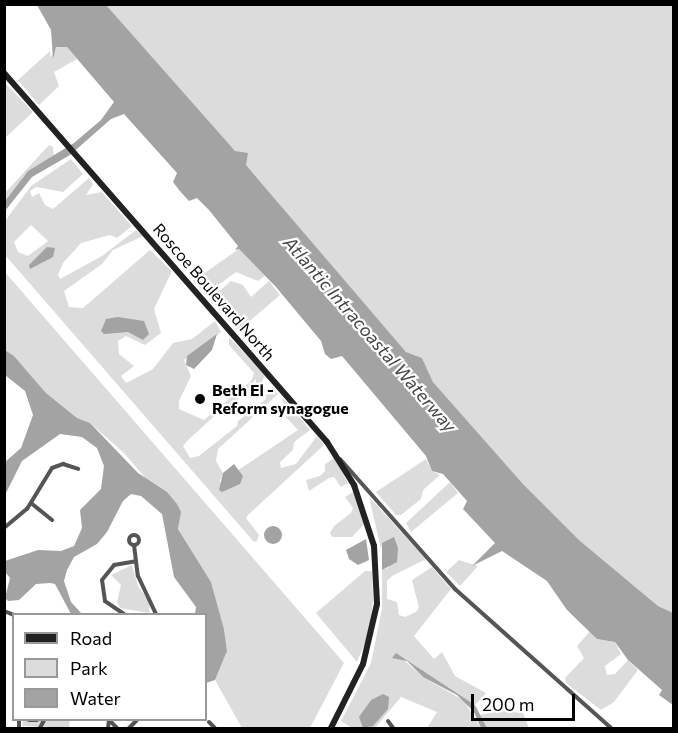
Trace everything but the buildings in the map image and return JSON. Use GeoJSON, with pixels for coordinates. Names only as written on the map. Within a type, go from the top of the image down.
{"type":"FeatureCollection","features":[{"type":"Feature","properties":{"kind":"street","name":"Roscoe Boulevard North"},"geometry":{"type":"LineString","coordinates":[[4,73],[336,455],[455,588],[611,729]]}},
{"type":"Feature","properties":{"kind":"street"},"geometry":{"type":"LineString","coordinates":[[331,729],[363,664],[376,604],[374,546],[354,485],[336,455]]}},
{"type":"Feature","properties":{"kind":"street"},"geometry":{"type":"LineString","coordinates":[[4,528],[31,503],[52,468],[63,464],[78,470]]}},
{"type":"Feature","properties":{"kind":"street"},"geometry":{"type":"LineString","coordinates":[[354,485],[369,490]]}},
{"type":"Feature","properties":{"kind":"street"},"geometry":{"type":"LineString","coordinates":[[31,503],[52,520]]}},
{"type":"Feature","properties":{"kind":"street"},"geometry":{"type":"LineString","coordinates":[[134,545],[138,576],[155,613]]}},
{"type":"Feature","properties":{"kind":"street"},"geometry":{"type":"LineString","coordinates":[[121,613],[105,601],[102,580],[114,565],[136,561]]}},
{"type":"Feature","properties":{"kind":"street"},"geometry":{"type":"LineString","coordinates":[[388,721],[393,729]]}},
{"type":"Feature","properties":{"kind":"street"},"geometry":{"type":"LineString","coordinates":[[209,722],[215,729]]}},
{"type":"Feature","properties":{"kind":"green space"},"geometry":{"type":"Polygon","coordinates":[[[106,5],[673,5],[673,613],[658,606],[579,540],[523,484],[433,382],[422,358],[406,352],[106,5]]]}},
{"type":"Feature","properties":{"kind":"green space"},"geometry":{"type":"Polygon","coordinates":[[[58,45],[67,47],[77,59],[54,72],[59,86],[39,105],[18,80],[50,51],[51,57],[58,45]]]}},
{"type":"Feature","properties":{"kind":"green space"},"geometry":{"type":"Polygon","coordinates":[[[4,82],[33,112],[5,138],[4,138],[4,82]]]}},
{"type":"Feature","properties":{"kind":"green space"},"geometry":{"type":"Polygon","coordinates":[[[49,145],[53,147],[54,156],[28,171],[5,201],[5,193],[49,145]]]}},
{"type":"Feature","properties":{"kind":"green space"},"geometry":{"type":"Polygon","coordinates":[[[71,159],[83,174],[63,192],[36,187],[30,191],[32,197],[39,193],[45,205],[53,209],[89,178],[93,184],[86,195],[102,192],[132,226],[117,238],[110,235],[81,243],[63,263],[58,275],[60,279],[102,256],[136,230],[143,236],[113,250],[102,264],[64,291],[69,307],[83,308],[150,250],[172,271],[154,309],[161,333],[145,345],[126,336],[118,341],[119,354],[134,366],[121,376],[126,383],[153,369],[173,343],[192,339],[215,321],[221,332],[184,360],[191,376],[179,401],[179,409],[204,420],[252,380],[254,373],[229,345],[229,337],[265,375],[260,386],[223,408],[187,441],[183,446],[190,458],[199,456],[237,426],[238,421],[266,399],[266,391],[271,387],[278,394],[218,449],[216,461],[223,473],[219,483],[298,430],[286,417],[282,397],[310,430],[294,442],[293,450],[280,462],[281,468],[296,464],[317,436],[324,445],[248,515],[246,518],[259,535],[257,541],[254,542],[5,255],[5,221],[31,186],[71,159]],[[31,225],[14,242],[18,252],[28,256],[48,241],[31,225]]]}},
{"type":"Feature","properties":{"kind":"green space"},"geometry":{"type":"Polygon","coordinates":[[[239,249],[265,276],[258,281],[236,272],[206,294],[193,281],[239,249]]]}},
{"type":"Feature","properties":{"kind":"green space"},"geometry":{"type":"Polygon","coordinates":[[[4,271],[344,663],[310,728],[242,728],[215,680],[227,651],[224,629],[211,582],[178,529],[180,518],[124,453],[90,423],[77,418],[46,393],[14,356],[5,350],[4,271]]]}},
{"type":"Feature","properties":{"kind":"green space"},"geometry":{"type":"Polygon","coordinates":[[[231,281],[243,285],[251,297],[269,281],[280,295],[238,331],[210,299],[231,281]]]}},
{"type":"Feature","properties":{"kind":"green space"},"geometry":{"type":"Polygon","coordinates":[[[334,458],[348,483],[341,487],[334,477],[329,478],[309,491],[306,480],[320,476],[325,471],[325,464],[334,458]]]}},
{"type":"Feature","properties":{"kind":"green space"},"geometry":{"type":"Polygon","coordinates":[[[426,459],[432,471],[440,475],[423,490],[421,499],[401,515],[396,515],[376,492],[426,459]]]}},
{"type":"Feature","properties":{"kind":"green space"},"geometry":{"type":"Polygon","coordinates":[[[450,482],[458,493],[411,532],[406,523],[450,482]]]}},
{"type":"Feature","properties":{"kind":"green space"},"geometry":{"type":"Polygon","coordinates":[[[353,492],[365,523],[352,537],[332,537],[330,533],[334,526],[351,513],[353,508],[345,497],[353,492]]]}},
{"type":"Feature","properties":{"kind":"green space"},"geometry":{"type":"Polygon","coordinates":[[[369,497],[426,559],[392,576],[387,581],[387,599],[397,602],[399,615],[405,617],[416,612],[419,608],[412,580],[432,567],[451,589],[414,636],[434,659],[442,652],[455,676],[486,693],[475,705],[396,653],[423,677],[463,700],[481,728],[427,728],[437,712],[401,697],[375,728],[367,728],[388,709],[371,700],[360,717],[363,728],[352,728],[341,721],[371,663],[382,609],[382,570],[388,568],[398,548],[382,543],[381,549],[369,497]]]}},
{"type":"Feature","properties":{"kind":"green space"},"geometry":{"type":"Polygon","coordinates":[[[459,560],[478,566],[460,586],[446,572],[459,560]]]}},
{"type":"Feature","properties":{"kind":"green space"},"geometry":{"type":"Polygon","coordinates":[[[132,565],[138,586],[150,603],[149,613],[120,608],[117,602],[121,585],[111,575],[132,565]]]}},
{"type":"Feature","properties":{"kind":"green space"},"geometry":{"type":"Polygon","coordinates":[[[365,571],[372,571],[373,601],[369,633],[357,662],[316,613],[365,571]]]}},
{"type":"Feature","properties":{"kind":"green space"},"geometry":{"type":"Polygon","coordinates":[[[590,631],[597,639],[615,642],[621,654],[605,666],[607,675],[615,674],[628,660],[638,670],[614,702],[601,710],[566,683],[565,678],[584,658],[577,646],[590,631]]]}},
{"type":"Feature","properties":{"kind":"green space"},"geometry":{"type":"Polygon","coordinates":[[[500,711],[523,713],[529,728],[487,728],[480,715],[500,711]]]}},
{"type":"Feature","properties":{"kind":"green space"},"geometry":{"type":"Polygon","coordinates":[[[23,721],[70,721],[69,728],[22,726],[23,721]]]}},
{"type":"Feature","properties":{"kind":"water","name":"Atlantic Intracoastal Waterway"},"geometry":{"type":"Polygon","coordinates":[[[37,5],[106,5],[235,151],[248,153],[246,165],[406,352],[422,358],[433,382],[523,484],[579,540],[658,606],[673,613],[673,705],[659,695],[662,690],[628,660],[615,642],[597,639],[567,610],[547,581],[502,551],[472,566],[495,543],[463,509],[467,501],[443,474],[432,471],[426,456],[342,356],[331,359],[325,354],[321,341],[276,287],[239,249],[235,250],[238,246],[209,210],[197,198],[189,201],[179,190],[173,182],[177,173],[124,114],[111,119],[70,155],[32,177],[5,211],[5,201],[28,171],[74,143],[101,120],[114,102],[67,47],[56,47],[53,59],[51,30],[37,5]]]}},
{"type":"Feature","properties":{"kind":"water"},"geometry":{"type":"Polygon","coordinates":[[[47,247],[55,248],[53,257],[30,269],[29,265],[47,247]]]}},
{"type":"Feature","properties":{"kind":"water"},"geometry":{"type":"Polygon","coordinates":[[[118,317],[144,321],[149,334],[143,340],[128,332],[104,334],[101,331],[106,319],[118,317]]]}},
{"type":"Feature","properties":{"kind":"water"},"geometry":{"type":"Polygon","coordinates":[[[217,334],[212,350],[194,369],[186,365],[187,356],[217,334]]]}},
{"type":"Feature","properties":{"kind":"water"},"geometry":{"type":"Polygon","coordinates":[[[5,350],[14,356],[46,393],[77,418],[90,423],[138,473],[167,492],[177,504],[181,512],[178,529],[211,582],[224,629],[227,651],[215,680],[207,683],[207,613],[195,613],[196,607],[174,577],[162,514],[141,496],[131,494],[123,501],[107,532],[97,544],[74,557],[67,570],[64,581],[71,602],[81,613],[70,613],[55,584],[50,583],[36,584],[19,600],[8,601],[5,598],[10,578],[5,572],[5,561],[38,550],[61,551],[74,546],[82,528],[80,510],[101,489],[104,466],[97,448],[82,437],[60,434],[22,461],[5,495],[5,462],[21,448],[33,415],[25,391],[5,375],[5,350]]]}},
{"type":"Feature","properties":{"kind":"water"},"geometry":{"type":"Polygon","coordinates":[[[234,464],[243,476],[240,484],[222,492],[219,490],[223,473],[234,464]]]}},
{"type":"Feature","properties":{"kind":"water"},"geometry":{"type":"Polygon","coordinates":[[[273,526],[279,529],[282,535],[279,541],[273,544],[267,541],[264,535],[267,529],[273,526]]]}},
{"type":"Feature","properties":{"kind":"water"},"geometry":{"type":"Polygon","coordinates":[[[394,537],[398,548],[397,562],[382,570],[382,543],[394,537]]]}},
{"type":"Feature","properties":{"kind":"water"},"geometry":{"type":"Polygon","coordinates":[[[366,539],[369,560],[358,565],[349,559],[346,550],[366,539]]]}},
{"type":"Feature","properties":{"kind":"water"},"geometry":{"type":"Polygon","coordinates":[[[396,653],[475,705],[487,728],[481,728],[474,712],[457,695],[423,677],[407,661],[392,658],[396,653]]]}},
{"type":"Feature","properties":{"kind":"water"},"geometry":{"type":"Polygon","coordinates":[[[383,694],[389,697],[388,709],[373,726],[363,728],[359,717],[371,700],[383,694]]]}},
{"type":"Feature","properties":{"kind":"place","name":"Beth El - Reform synagogue"},"geometry":{"type":"Point","coordinates":[200,399]}}]}
